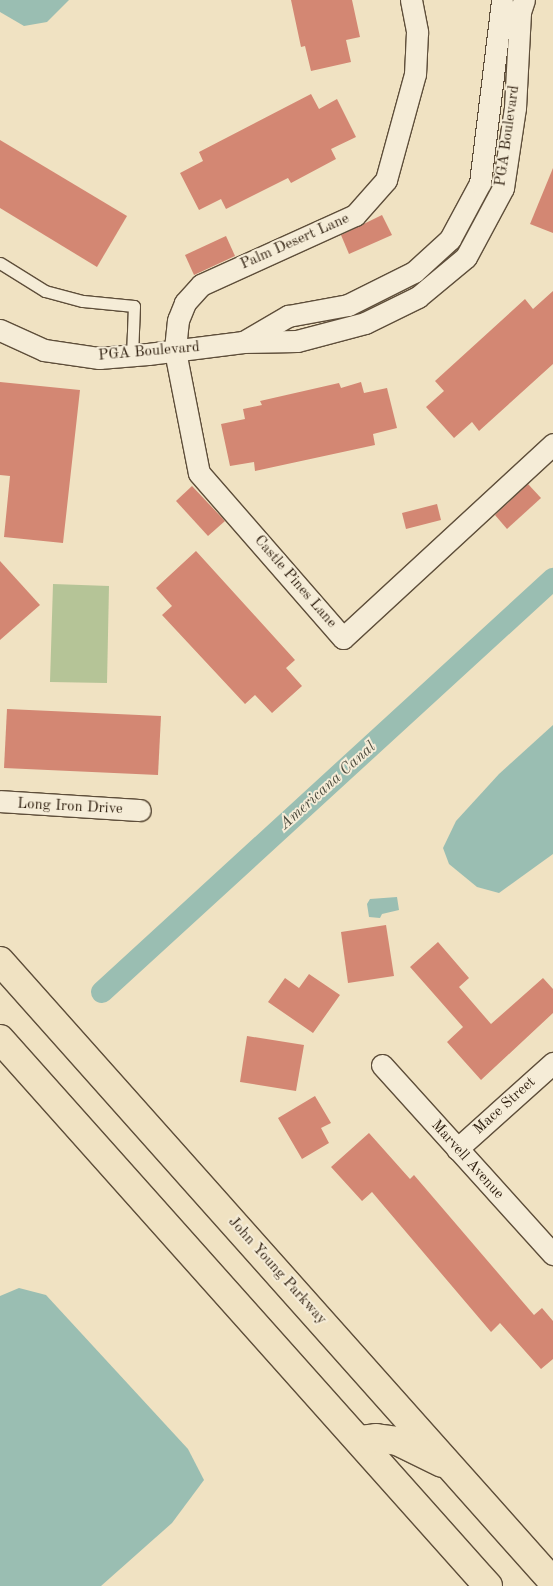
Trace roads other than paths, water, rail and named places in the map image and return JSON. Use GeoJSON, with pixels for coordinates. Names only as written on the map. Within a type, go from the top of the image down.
{"type":"FeatureCollection","features":[{"type":"Feature","properties":{"kind":"highway","name":"John Young Parkway"},"geometry":{"type":"LineString","coordinates":[[0,961],[553,1582]]}},
{"type":"Feature","properties":{"kind":"highway"},"geometry":{"type":"LineString","coordinates":[[0,1039],[360,1440],[488,1586]]}},
{"type":"Feature","properties":{"kind":"highway"},"geometry":{"type":"LineString","coordinates":[[360,1440],[376,1438],[397,1441],[454,1469]]}},
{"type":"Feature","properties":{"kind":"street","name":"Palm Desert Lane"},"geometry":{"type":"LineString","coordinates":[[175,351],[178,320],[185,303],[201,285],[355,215],[386,180],[415,74],[417,32],[411,0]]}},
{"type":"Feature","properties":{"kind":"street","name":"PGA Boulevard"},"geometry":{"type":"LineString","coordinates":[[243,342],[288,316],[348,305],[414,272],[450,239],[480,183],[502,0]]}},
{"type":"Feature","properties":{"kind":"street","name":"PGA Boulevard"},"geometry":{"type":"LineString","coordinates":[[0,330],[44,350],[99,358],[243,342],[296,341],[365,323],[418,297],[466,257],[503,188],[515,108],[520,12],[524,0]]}},
{"type":"Feature","properties":{"kind":"street","name":"Castle Pines Lane"},"geometry":{"type":"LineString","coordinates":[[175,351],[199,473],[343,638],[553,444]]}},
{"type":"Feature","properties":{"kind":"street","name":"Long Iron Drive"},"geometry":{"type":"LineString","coordinates":[[0,801],[140,810]]}},
{"type":"Feature","properties":{"kind":"street","name":"Mace Street"},"geometry":{"type":"LineString","coordinates":[[457,1149],[553,1063]]}},
{"type":"Feature","properties":{"kind":"street","name":"Marvell Avenue"},"geometry":{"type":"LineString","coordinates":[[382,1064],[553,1254]]}},
{"type":"Feature","properties":{"kind":"lane"},"geometry":{"type":"LineString","coordinates":[[0,263],[45,291],[83,301],[134,306],[132,355]]}},
{"type":"Feature","properties":{"kind":"water"},"geometry":{"type":"Polygon","coordinates":[[[0,0],[69,0],[47,22],[24,26],[0,12],[0,0]]]}},
{"type":"Feature","properties":{"kind":"water"},"geometry":{"type":"Polygon","coordinates":[[[553,725],[553,854],[499,893],[477,887],[449,864],[443,848],[456,821],[499,774],[553,725]]]}},
{"type":"Feature","properties":{"kind":"water"},"geometry":{"type":"Polygon","coordinates":[[[397,897],[399,910],[382,914],[380,918],[369,917],[367,904],[370,899],[397,897]]]}},
{"type":"Feature","properties":{"kind":"water"},"geometry":{"type":"Polygon","coordinates":[[[19,1288],[46,1295],[188,1449],[204,1480],[172,1523],[101,1586],[0,1586],[0,1296],[19,1288]]]}},
{"type":"Feature","properties":{"kind":"waterway","name":"Americana Canal"},"geometry":{"type":"LineString","coordinates":[[102,992],[553,579]]}}]}
